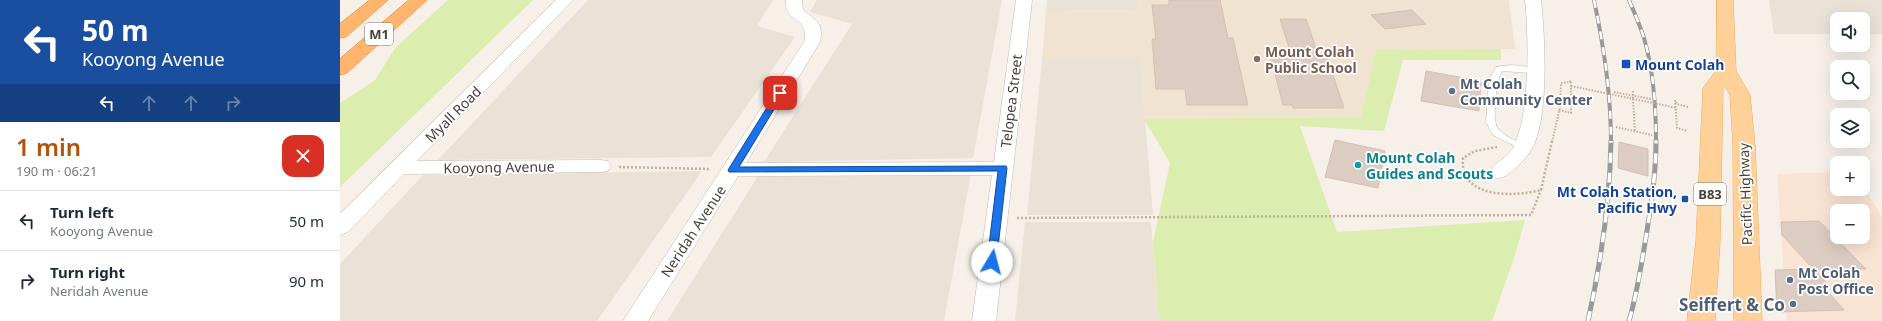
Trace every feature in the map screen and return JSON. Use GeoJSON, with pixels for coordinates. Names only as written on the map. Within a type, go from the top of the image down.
{"type":"FeatureCollection","features":[{"type":"Feature","properties":{"kind":"highway","name":"M1"},"geometry":{"type":"LineString","coordinates":[[340,33],[380,0]]}},
{"type":"Feature","properties":{"kind":"highway","name":"M1"},"geometry":{"type":"LineString","coordinates":[[340,69],[419,0]]}},
{"type":"Feature","properties":{"kind":"main road","name":"Pacific Highway"},"geometry":{"type":"LineString","coordinates":[[1725,0],[1726,71],[1740,95],[1744,145],[1748,321]]}},
{"type":"Feature","properties":{"kind":"main road","name":"B83"},"geometry":{"type":"LineString","coordinates":[[1701,321],[1709,218],[1713,88],[1726,71]]}},
{"type":"Feature","properties":{"kind":"street","name":"Myall Road"},"geometry":{"type":"LineString","coordinates":[[340,227],[565,0]]}},
{"type":"Feature","properties":{"kind":"street","name":"Neridah Avenue"},"geometry":{"type":"LineString","coordinates":[[635,321],[812,42],[815,33],[813,25],[795,12],[793,5],[794,0]]}},
{"type":"Feature","properties":{"kind":"street","name":"Telopea Street"},"geometry":{"type":"LineString","coordinates":[[984,321],[1024,0]]}},
{"type":"Feature","properties":{"kind":"street"},"geometry":{"type":"LineString","coordinates":[[1499,172],[1516,157],[1523,147],[1527,136],[1536,71],[1532,0]]}},
{"type":"Feature","properties":{"kind":"street","name":"Kooyong Avenue"},"geometry":{"type":"LineString","coordinates":[[398,168],[600,166]]}},
{"type":"Feature","properties":{"kind":"street"},"geometry":{"type":"LineString","coordinates":[[732,170],[1003,168]]}},
{"type":"Feature","properties":{"kind":"lane"},"geometry":{"type":"LineString","coordinates":[[1523,147],[1499,135],[1491,126],[1489,118],[1494,75],[1499,69],[1505,67],[1536,71]]}},
{"type":"Feature","properties":{"kind":"path"},"geometry":{"type":"LineString","coordinates":[[1559,110],[1571,113],[1571,79]]}},
{"type":"Feature","properties":{"kind":"path"},"geometry":{"type":"LineString","coordinates":[[1571,86],[1677,108]]}},
{"type":"Feature","properties":{"kind":"path"},"geometry":{"type":"LineString","coordinates":[[1614,92],[1651,99]]}},
{"type":"Feature","properties":{"kind":"path"},"geometry":{"type":"LineString","coordinates":[[1634,96],[1633,92],[1635,132]]}},
{"type":"Feature","properties":{"kind":"path"},"geometry":{"type":"LineString","coordinates":[[1687,131],[1676,128],[1677,108],[1675,100],[1677,104],[1688,107]]}},
{"type":"Feature","properties":{"kind":"path"},"geometry":{"type":"LineString","coordinates":[[1616,127],[1652,135]]}},
{"type":"Feature","properties":{"kind":"path"},"geometry":{"type":"LineString","coordinates":[[600,166],[732,170]]}},
{"type":"Feature","properties":{"kind":"path"},"geometry":{"type":"LineString","coordinates":[[998,218],[1501,217],[1532,215],[1541,190]]}},
{"type":"Feature","properties":{"kind":"shaded area"},"geometry":{"type":"Polygon","coordinates":[[[588,0],[773,0],[757,26],[795,37],[711,157],[438,160],[588,0]]]}},
{"type":"Feature","properties":{"kind":"shaded area"},"geometry":{"type":"Polygon","coordinates":[[[817,0],[1002,0],[973,158],[764,162],[852,24],[810,12],[817,0]]]}},
{"type":"Feature","properties":{"kind":"shaded area"},"geometry":{"type":"Polygon","coordinates":[[[1047,0],[1137,0],[1138,10],[1046,11],[1047,0]]]}},
{"type":"Feature","properties":{"kind":"shaded area","name":"Mount Colah Public School"},"geometry":{"type":"Polygon","coordinates":[[[1137,0],[1509,0],[1515,49],[1376,50],[1361,117],[1144,119],[1140,59],[1042,59],[1046,11],[1137,10],[1137,0]]]}},
{"type":"Feature","properties":{"kind":"shaded area"},"geometry":{"type":"Polygon","coordinates":[[[1769,0],[1882,0],[1882,34],[1870,34],[1870,12],[1830,12],[1830,34],[1774,34],[1769,0]]]}},
{"type":"Feature","properties":{"kind":"shaded area"},"geometry":{"type":"Polygon","coordinates":[[[1042,59],[1140,59],[1153,215],[1027,215],[1042,59]]]}},
{"type":"Feature","properties":{"kind":"shaded area"},"geometry":{"type":"Polygon","coordinates":[[[702,171],[597,321],[340,321],[340,264],[423,175],[702,171]]]}},
{"type":"Feature","properties":{"kind":"shaded area"},"geometry":{"type":"Polygon","coordinates":[[[1830,172],[1830,196],[1870,196],[1882,218],[1882,321],[1787,321],[1777,174],[1830,172]]]}},
{"type":"Feature","properties":{"kind":"shaded area"},"geometry":{"type":"Polygon","coordinates":[[[971,173],[944,321],[667,321],[758,176],[971,173]]]}},
{"type":"Feature","properties":{"kind":"shaded area"},"geometry":{"type":"Polygon","coordinates":[[[1025,222],[1151,222],[1159,321],[1015,321],[1025,222]]]}},
{"type":"Feature","properties":{"kind":"green space"},"geometry":{"type":"Polygon","coordinates":[[[448,0],[533,0],[340,187],[340,103],[375,80],[396,47],[448,0]]]}},
{"type":"Feature","properties":{"kind":"green space"},"geometry":{"type":"Polygon","coordinates":[[[1501,49],[1501,60],[1403,60],[1384,131],[1300,126],[1337,232],[1525,220],[1515,255],[1492,321],[1159,321],[1153,242],[1170,163],[1144,119],[1361,117],[1376,50],[1501,49]]]}},
{"type":"Feature","properties":{"kind":"building"},"geometry":{"type":"Polygon","coordinates":[[[1169,0],[1220,0],[1228,38],[1233,38],[1248,105],[1187,105],[1185,89],[1156,89],[1152,39],[1156,39],[1152,5],[1169,5],[1169,0]]]}},
{"type":"Feature","properties":{"kind":"building"},"geometry":{"type":"Polygon","coordinates":[[[1412,10],[1426,24],[1385,29],[1371,15],[1412,10]]]}},
{"type":"Feature","properties":{"kind":"building"},"geometry":{"type":"Polygon","coordinates":[[[1280,19],[1306,19],[1318,54],[1326,54],[1344,108],[1293,108],[1292,105],[1283,105],[1270,54],[1291,54],[1280,19]]]}},
{"type":"Feature","properties":{"kind":"building","name":"Mt Colah Community Center"},"geometry":{"type":"Polygon","coordinates":[[[1426,71],[1481,81],[1479,111],[1421,101],[1426,71]]]}},
{"type":"Feature","properties":{"kind":"building","name":"Mount Colah Guides and Scouts"},"geometry":{"type":"Polygon","coordinates":[[[1335,140],[1385,151],[1378,188],[1325,177],[1335,140]]]}},
{"type":"Feature","properties":{"kind":"building"},"geometry":{"type":"Polygon","coordinates":[[[1619,142],[1648,149],[1648,176],[1618,168],[1619,142]]]}},
{"type":"Feature","properties":{"kind":"building"},"geometry":{"type":"Polygon","coordinates":[[[1819,221],[1830,232],[1830,244],[1842,244],[1866,269],[1814,270],[1782,235],[1781,222],[1819,221]]]}},
{"type":"Feature","properties":{"kind":"building"},"geometry":{"type":"Polygon","coordinates":[[[1814,269],[1829,286],[1823,286],[1844,310],[1777,312],[1775,270],[1814,269]]]}},
{"type":"Feature","properties":{"kind":"railway"},"geometry":{"type":"LineString","coordinates":[[1594,0],[1606,71],[1610,106],[1611,141]]}},
{"type":"Feature","properties":{"kind":"railway"},"geometry":{"type":"LineString","coordinates":[[1629,0],[1642,33],[1650,64],[1655,103],[1656,141]]}},
{"type":"Feature","properties":{"kind":"railway"},"geometry":{"type":"LineString","coordinates":[[1588,321],[1597,277],[1607,209],[1611,141]]}},
{"type":"Feature","properties":{"kind":"railway"},"geometry":{"type":"LineString","coordinates":[[1629,321],[1639,276],[1654,182],[1656,141]]}},
{"type":"Feature","properties":{"kind":"place","name":"Mount Colah Public School"},"geometry":{"type":"Point","coordinates":[1257,59]}},
{"type":"Feature","properties":{"kind":"place","name":"Mount Colah"},"geometry":{"type":"Point","coordinates":[1626,64]}},
{"type":"Feature","properties":{"kind":"place","name":"Mt Colah Community Center"},"geometry":{"type":"Point","coordinates":[1452,91]}},
{"type":"Feature","properties":{"kind":"place","name":"Mount Colah Guides and Scouts"},"geometry":{"type":"Point","coordinates":[1358,165]}},
{"type":"Feature","properties":{"kind":"place","name":"Mt Colah Station, Pacific Hwy"},"geometry":{"type":"Point","coordinates":[1685,199]}},
{"type":"Feature","properties":{"kind":"place","name":"Mt Colah Post Office"},"geometry":{"type":"Point","coordinates":[1790,280]}},
{"type":"Feature","properties":{"kind":"place","name":"Seiffert & Co"},"geometry":{"type":"Point","coordinates":[1793,304]}},
{"type":"Feature","properties":{"kind":"route"},"geometry":{"type":"LineString","coordinates":[[780,93],[732,170],[1003,168],[992,262]]}}]}
